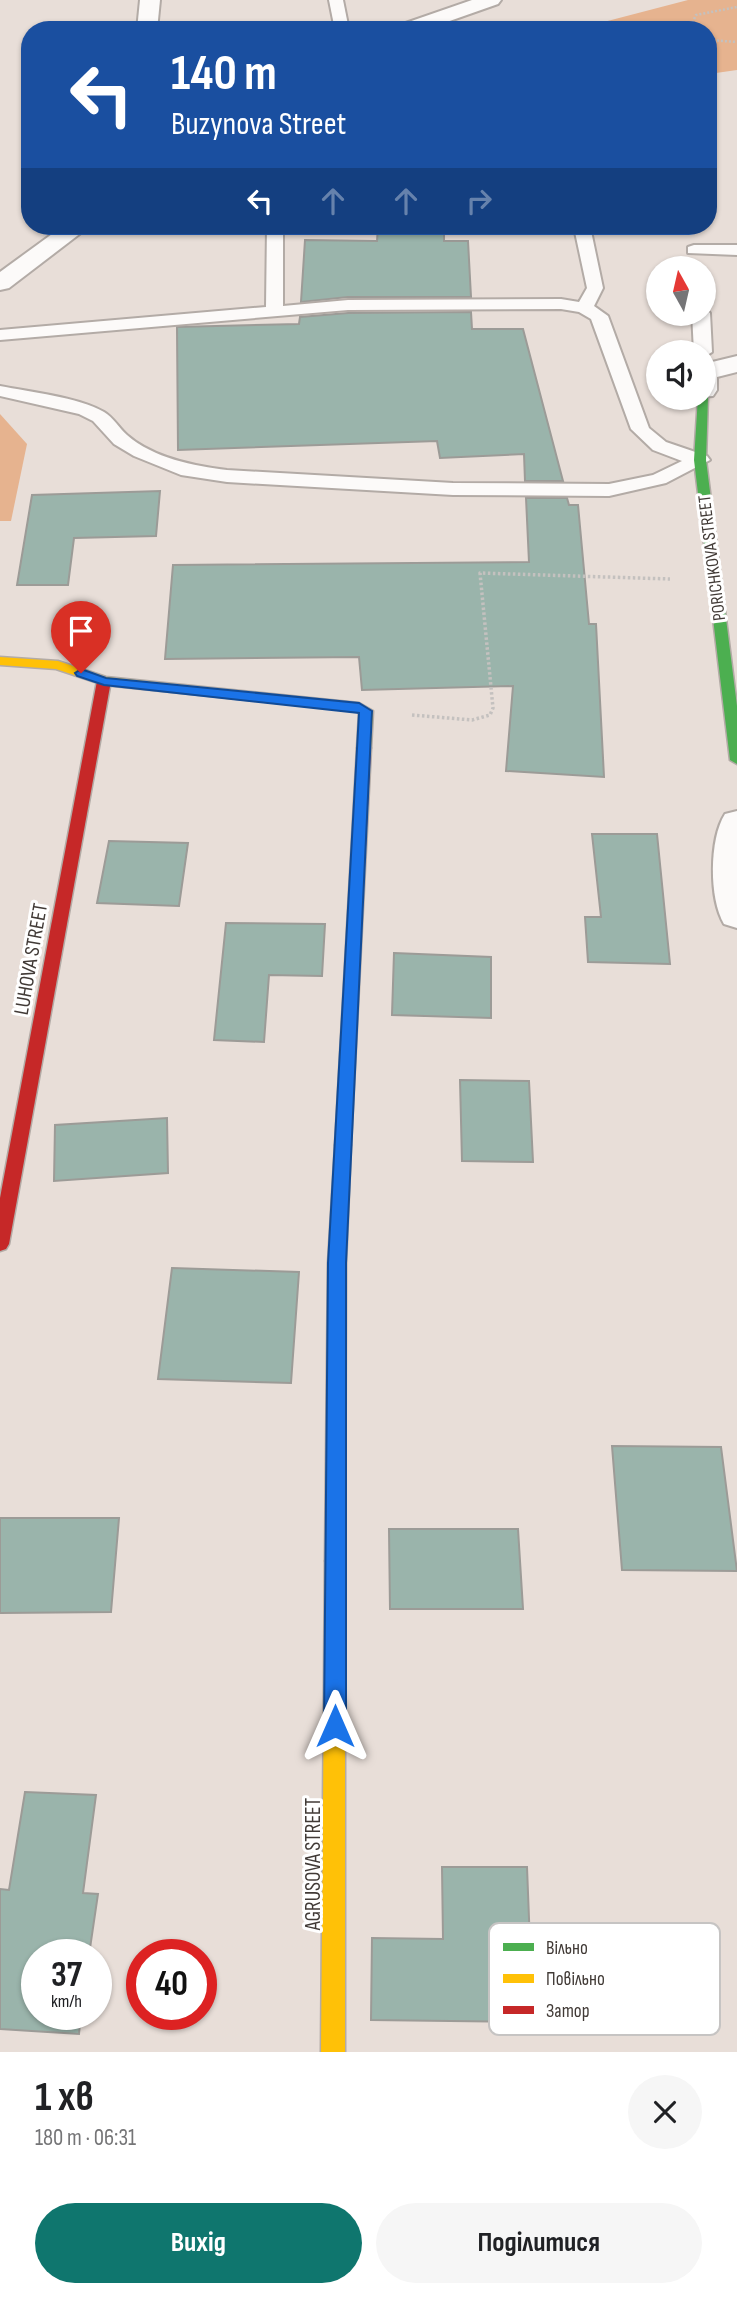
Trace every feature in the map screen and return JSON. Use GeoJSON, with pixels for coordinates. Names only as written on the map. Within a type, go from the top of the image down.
{"type":"FeatureCollection","features":[{"type":"Feature","properties":{"kind":"street"},"geometry":{"type":"LineString","coordinates":[[148,21],[150,0]]}},
{"type":"Feature","properties":{"kind":"street"},"geometry":{"type":"LineString","coordinates":[[430,21],[491,0]]}},
{"type":"Feature","properties":{"kind":"street"},"geometry":{"type":"LineString","coordinates":[[0,283],[66,235]]}},
{"type":"Feature","properties":{"kind":"street"},"geometry":{"type":"LineString","coordinates":[[716,369],[737,364]]}},
{"type":"Feature","properties":{"kind":"street","name":"PORICHKOVA STREET"},"geometry":{"type":"LineString","coordinates":[[702,410],[700,460],[737,760]]}},
{"type":"Feature","properties":{"kind":"street"},"geometry":{"type":"LineString","coordinates":[[0,661],[58,666],[104,681],[359,707],[366,711]]}},
{"type":"Feature","properties":{"kind":"street","name":"LUHOVA STREET"},"geometry":{"type":"LineString","coordinates":[[0,1244],[104,681]]}},
{"type":"Feature","properties":{"kind":"street","name":"AGRUSOVA STREET"},"geometry":{"type":"LineString","coordinates":[[333,2052],[337,1263],[366,711]]}},
{"type":"Feature","properties":{"kind":"street"},"geometry":{"type":"LineString","coordinates":[[737,822],[730,857],[737,915]]}},
{"type":"Feature","properties":{"kind":"lane"},"geometry":{"type":"LineString","coordinates":[[336,0],[340,21]]}},
{"type":"Feature","properties":{"kind":"lane"},"geometry":{"type":"LineString","coordinates":[[274,311],[275,235]]}},
{"type":"Feature","properties":{"kind":"lane"},"geometry":{"type":"LineString","coordinates":[[584,235],[595,288],[584,308]]}},
{"type":"Feature","properties":{"kind":"lane"},"geometry":{"type":"LineString","coordinates":[[695,256],[693,244],[737,250]]}},
{"type":"Feature","properties":{"kind":"lane"},"geometry":{"type":"LineString","coordinates":[[0,335],[348,305],[561,304],[584,308],[599,316],[640,429],[649,441],[664,451],[700,460]]}},
{"type":"Feature","properties":{"kind":"lane"},"geometry":{"type":"LineString","coordinates":[[0,391],[85,410],[100,417],[121,439],[141,452],[188,471],[227,476],[453,489],[609,490],[659,479],[700,460]]}},
{"type":"Feature","properties":{"kind":"path"},"geometry":{"type":"LineString","coordinates":[[694,21],[696,16],[737,7]]}},
{"type":"Feature","properties":{"kind":"path"},"geometry":{"type":"LineString","coordinates":[[717,41],[737,42]]}},
{"type":"Feature","properties":{"kind":"path"},"geometry":{"type":"LineString","coordinates":[[366,711],[472,720],[490,715],[493,708],[478,577],[480,573],[680,579]]}},
{"type":"Feature","properties":{"kind":"shaded area"},"geometry":{"type":"Polygon","coordinates":[[[688,0],[737,0],[737,70],[717,73],[717,21],[608,21],[688,0]]]}},
{"type":"Feature","properties":{"kind":"shaded area"},"geometry":{"type":"Polygon","coordinates":[[[0,414],[27,444],[11,521],[0,521],[0,414]]]}},
{"type":"Feature","properties":{"kind":"building"},"geometry":{"type":"Polygon","coordinates":[[[377,235],[444,235],[444,241],[468,241],[471,297],[348,297],[301,302],[305,240],[377,241],[377,235]]]}},
{"type":"Feature","properties":{"kind":"building"},"geometry":{"type":"Polygon","coordinates":[[[471,312],[472,329],[523,329],[563,481],[525,481],[524,454],[440,458],[437,441],[178,450],[177,327],[299,324],[300,317],[348,313],[471,312]]]}},
{"type":"Feature","properties":{"kind":"building"},"geometry":{"type":"Polygon","coordinates":[[[160,491],[156,536],[74,538],[68,585],[17,585],[32,495],[160,491]]]}},
{"type":"Feature","properties":{"kind":"building"},"geometry":{"type":"Polygon","coordinates":[[[526,498],[567,498],[569,505],[578,505],[589,624],[596,624],[604,777],[506,771],[513,686],[362,690],[359,657],[165,659],[173,565],[529,562],[526,498]]]}},
{"type":"Feature","properties":{"kind":"building"},"geometry":{"type":"Polygon","coordinates":[[[592,834],[657,834],[670,964],[588,962],[585,917],[601,917],[592,834]]]}},
{"type":"Feature","properties":{"kind":"building"},"geometry":{"type":"Polygon","coordinates":[[[109,841],[188,843],[179,906],[97,903],[109,841]]]}},
{"type":"Feature","properties":{"kind":"building"},"geometry":{"type":"Polygon","coordinates":[[[226,923],[325,924],[322,976],[269,975],[264,1042],[214,1040],[226,923]]]}},
{"type":"Feature","properties":{"kind":"building"},"geometry":{"type":"Polygon","coordinates":[[[394,953],[491,957],[491,1018],[392,1015],[394,953]]]}},
{"type":"Feature","properties":{"kind":"building"},"geometry":{"type":"Polygon","coordinates":[[[460,1080],[529,1081],[533,1162],[462,1161],[460,1080]]]}},
{"type":"Feature","properties":{"kind":"building"},"geometry":{"type":"Polygon","coordinates":[[[167,1118],[168,1173],[54,1181],[55,1125],[167,1118]]]}},
{"type":"Feature","properties":{"kind":"building"},"geometry":{"type":"Polygon","coordinates":[[[172,1268],[299,1272],[291,1383],[158,1379],[172,1268]]]}},
{"type":"Feature","properties":{"kind":"building"},"geometry":{"type":"Polygon","coordinates":[[[612,1446],[721,1447],[737,1571],[622,1570],[612,1446]]]}},
{"type":"Feature","properties":{"kind":"building"},"geometry":{"type":"Polygon","coordinates":[[[0,1518],[119,1518],[111,1612],[0,1613],[0,1518]]]}},
{"type":"Feature","properties":{"kind":"building"},"geometry":{"type":"Polygon","coordinates":[[[389,1529],[518,1529],[523,1609],[390,1609],[389,1529]]]}},
{"type":"Feature","properties":{"kind":"building"},"geometry":{"type":"Polygon","coordinates":[[[25,1792],[96,1795],[83,1893],[98,1894],[91,1939],[21,1939],[21,2030],[79,2030],[79,2034],[0,2029],[0,1889],[9,1890],[25,1792]]]}},
{"type":"Feature","properties":{"kind":"building"},"geometry":{"type":"Polygon","coordinates":[[[442,1867],[527,1867],[529,1923],[489,1923],[489,2021],[371,2020],[372,1938],[443,1939],[442,1867]]]}},
{"type":"Feature","properties":{"kind":"traffic: fast"},"geometry":{"type":"LineString","coordinates":[[702,410],[700,460],[737,760]]}},
{"type":"Feature","properties":{"kind":"traffic: fast"},"geometry":{"type":"LineString","coordinates":[[335,1561],[337,1263],[343,1145]]}},
{"type":"Feature","properties":{"kind":"traffic: slow"},"geometry":{"type":"LineString","coordinates":[[0,661],[58,665],[104,681],[359,707],[366,711],[364,748]]}},
{"type":"Feature","properties":{"kind":"traffic: slow"},"geometry":{"type":"LineString","coordinates":[[333,2052],[335,1561]]}},
{"type":"Feature","properties":{"kind":"traffic: jam"},"geometry":{"type":"LineString","coordinates":[[0,1244],[104,681]]}},
{"type":"Feature","properties":{"kind":"traffic: jam"},"geometry":{"type":"LineString","coordinates":[[343,1145],[364,748]]}},
{"type":"Feature","properties":{"kind":"route"},"geometry":{"type":"LineString","coordinates":[[81,673],[104,681],[359,707],[366,711],[337,1263],[335,1726]]}}]}
